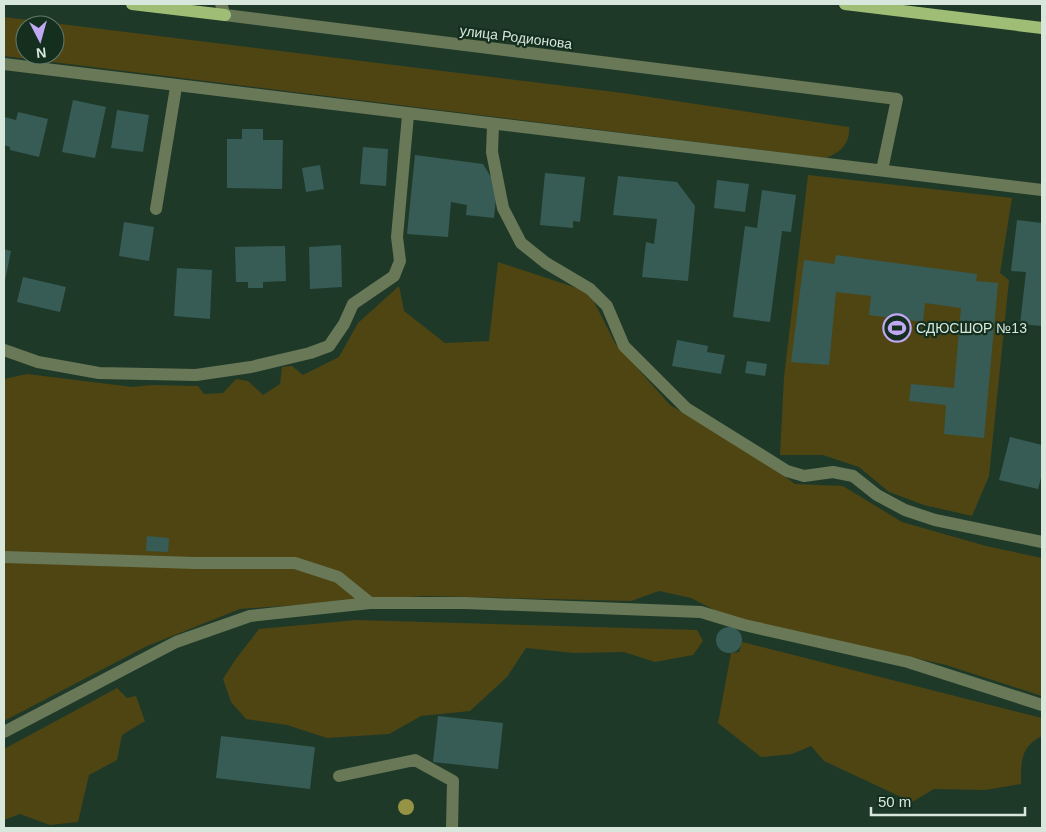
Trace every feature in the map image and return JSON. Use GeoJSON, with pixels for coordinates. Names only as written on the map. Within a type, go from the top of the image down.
{"type":"FeatureCollection","features":[{"type":"Feature","properties":{"kind":"main road","name":"улица Родионова"},"geometry":{"type":"LineString","coordinates":[[132,4],[223,10]]}},
{"type":"Feature","properties":{"kind":"main road"},"geometry":{"type":"LineString","coordinates":[[847,4],[1042,28]]}},
{"type":"Feature","properties":{"kind":"lane","name":"улица Родионова"},"geometry":{"type":"LineString","coordinates":[[223,10],[897,99],[882,170]]}},
{"type":"Feature","properties":{"kind":"lane"},"geometry":{"type":"LineString","coordinates":[[4,64],[176,87],[1042,190]]}},
{"type":"Feature","properties":{"kind":"lane"},"geometry":{"type":"LineString","coordinates":[[156,209],[176,87]]}},
{"type":"Feature","properties":{"kind":"lane"},"geometry":{"type":"LineString","coordinates":[[4,350],[38,362],[99,373],[196,375],[251,367],[310,353],[329,346],[344,324],[353,304],[394,276],[400,261],[397,237],[408,115]]}},
{"type":"Feature","properties":{"kind":"lane"},"geometry":{"type":"LineString","coordinates":[[492,125],[492,152],[503,208],[521,244],[546,263],[590,289],[602,300],[607,306],[624,346],[686,408],[787,471],[804,476],[833,472],[853,476],[877,495],[905,510],[935,520],[1042,542]]}},
{"type":"Feature","properties":{"kind":"lane"},"geometry":{"type":"LineString","coordinates":[[4,557],[195,563],[295,563],[338,577],[370,603]]}},
{"type":"Feature","properties":{"kind":"lane"},"geometry":{"type":"LineString","coordinates":[[4,732],[176,642],[250,616],[370,603],[475,603],[702,612],[744,625],[908,662],[1042,705]]}},
{"type":"Feature","properties":{"kind":"lane"},"geometry":{"type":"LineString","coordinates":[[340,776],[415,760],[453,781],[452,828]]}},
{"type":"Feature","properties":{"kind":"shaded area"},"geometry":{"type":"Polygon","coordinates":[[[4,17],[15,18],[15,57],[4,56],[4,17]]]}},
{"type":"Feature","properties":{"kind":"shaded area"},"geometry":{"type":"Polygon","coordinates":[[[65,24],[623,93],[849,127],[848,138],[844,147],[826,158],[65,64],[65,24]]]}},
{"type":"Feature","properties":{"kind":"shaded area","name":"СДЮСШОР №13"},"geometry":{"type":"Polygon","coordinates":[[[808,175],[1012,198],[1000,273],[1009,280],[989,476],[972,516],[924,505],[889,492],[859,467],[823,455],[780,455],[784,377],[808,175]]]}},
{"type":"Feature","properties":{"kind":"shaded area"},"geometry":{"type":"Polygon","coordinates":[[[498,262],[589,292],[615,343],[670,405],[753,453],[795,484],[843,486],[902,522],[986,546],[1042,558],[1042,696],[946,665],[724,615],[691,598],[659,591],[631,601],[424,596],[240,609],[147,646],[4,721],[4,379],[27,374],[133,387],[151,385],[198,386],[204,394],[223,393],[236,379],[248,381],[263,395],[280,384],[282,367],[292,366],[303,375],[339,357],[358,323],[399,286],[404,311],[445,343],[489,341],[498,262]]]}},
{"type":"Feature","properties":{"kind":"shaded area"},"geometry":{"type":"Polygon","coordinates":[[[356,620],[697,630],[703,641],[693,655],[655,662],[624,652],[574,653],[526,648],[507,677],[470,711],[421,716],[389,734],[327,738],[287,725],[246,719],[231,702],[223,679],[259,629],[356,620]]]}},
{"type":"Feature","properties":{"kind":"shaded area"},"geometry":{"type":"Polygon","coordinates":[[[742,642],[1042,718],[1042,736],[1029,745],[1023,756],[1021,784],[985,790],[934,789],[912,802],[824,761],[811,746],[792,754],[761,757],[718,723],[731,653],[739,652],[742,642]]]}},
{"type":"Feature","properties":{"kind":"shaded area"},"geometry":{"type":"Polygon","coordinates":[[[117,688],[127,698],[136,696],[145,721],[122,735],[117,760],[89,775],[78,822],[50,825],[20,814],[4,820],[4,749],[117,688]]]}},
{"type":"Feature","properties":{"kind":"building"},"geometry":{"type":"Polygon","coordinates":[[[73,100],[106,107],[95,158],[62,152],[73,100]]]}},
{"type":"Feature","properties":{"kind":"building"},"geometry":{"type":"Polygon","coordinates":[[[117,110],[149,115],[143,152],[111,148],[117,110]]]}},
{"type":"Feature","properties":{"kind":"building"},"geometry":{"type":"Polygon","coordinates":[[[18,112],[48,119],[39,157],[10,150],[10,147],[4,145],[4,117],[16,120],[18,112]]]}},
{"type":"Feature","properties":{"kind":"building"},"geometry":{"type":"Polygon","coordinates":[[[242,129],[263,129],[263,140],[283,140],[282,189],[227,188],[227,139],[242,139],[242,129]]]}},
{"type":"Feature","properties":{"kind":"building"},"geometry":{"type":"Polygon","coordinates":[[[363,147],[388,149],[386,186],[360,184],[363,147]]]}},
{"type":"Feature","properties":{"kind":"building"},"geometry":{"type":"Polygon","coordinates":[[[415,155],[483,164],[497,187],[494,218],[466,215],[467,205],[451,202],[448,237],[407,234],[415,155]]]}},
{"type":"Feature","properties":{"kind":"building"},"geometry":{"type":"Polygon","coordinates":[[[320,165],[324,189],[306,192],[302,168],[320,165]]]}},
{"type":"Feature","properties":{"kind":"building"},"geometry":{"type":"Polygon","coordinates":[[[545,173],[585,177],[580,222],[573,221],[573,228],[540,225],[545,173]]]}},
{"type":"Feature","properties":{"kind":"building"},"geometry":{"type":"Polygon","coordinates":[[[618,176],[677,182],[695,206],[688,281],[642,277],[646,242],[654,244],[657,219],[613,215],[618,176]]]}},
{"type":"Feature","properties":{"kind":"building"},"geometry":{"type":"Polygon","coordinates":[[[717,180],[749,184],[745,212],[714,208],[717,180]]]}},
{"type":"Feature","properties":{"kind":"building"},"geometry":{"type":"Polygon","coordinates":[[[762,190],[796,195],[791,232],[782,231],[770,322],[733,317],[745,226],[757,228],[762,190]]]}},
{"type":"Feature","properties":{"kind":"building"},"geometry":{"type":"Polygon","coordinates":[[[1017,220],[1042,223],[1042,326],[1020,324],[1026,272],[1011,271],[1017,220]]]}},
{"type":"Feature","properties":{"kind":"building"},"geometry":{"type":"Polygon","coordinates":[[[124,222],[154,227],[149,261],[119,256],[124,222]]]}},
{"type":"Feature","properties":{"kind":"building"},"geometry":{"type":"Polygon","coordinates":[[[341,245],[342,287],[310,289],[309,247],[341,245]]]}},
{"type":"Feature","properties":{"kind":"building"},"geometry":{"type":"Polygon","coordinates":[[[285,246],[286,281],[263,282],[263,288],[248,288],[248,282],[236,282],[235,247],[285,246]]]}},
{"type":"Feature","properties":{"kind":"building"},"geometry":{"type":"Polygon","coordinates":[[[4,249],[11,251],[5,281],[4,281],[4,249]]]}},
{"type":"Feature","properties":{"kind":"building"},"geometry":{"type":"Polygon","coordinates":[[[836,255],[977,274],[976,281],[998,283],[984,438],[944,434],[946,405],[909,401],[911,384],[954,388],[961,308],[925,303],[923,322],[869,315],[871,296],[836,292],[829,365],[791,362],[804,260],[834,264],[836,255]]]}},
{"type":"Feature","properties":{"kind":"building"},"geometry":{"type":"Polygon","coordinates":[[[177,268],[212,270],[210,319],[174,316],[177,268]]]}},
{"type":"Feature","properties":{"kind":"building"},"geometry":{"type":"Polygon","coordinates":[[[23,277],[66,287],[60,312],[17,302],[23,277]]]}},
{"type":"Feature","properties":{"kind":"building"},"geometry":{"type":"Polygon","coordinates":[[[677,340],[708,346],[707,352],[725,355],[721,374],[672,366],[677,340]]]}},
{"type":"Feature","properties":{"kind":"building"},"geometry":{"type":"Polygon","coordinates":[[[747,361],[767,364],[765,376],[745,373],[747,361]]]}},
{"type":"Feature","properties":{"kind":"building"},"geometry":{"type":"Polygon","coordinates":[[[1010,437],[1042,445],[1042,474],[1038,489],[999,480],[1010,437]]]}},
{"type":"Feature","properties":{"kind":"building"},"geometry":{"type":"Polygon","coordinates":[[[147,536],[169,538],[168,552],[146,551],[147,536]]]}},
{"type":"Feature","properties":{"kind":"building"},"geometry":{"type":"Polygon","coordinates":[[[729,627],[738,631],[742,640],[738,649],[729,653],[720,649],[716,640],[720,631],[729,627]]]}},
{"type":"Feature","properties":{"kind":"building"},"geometry":{"type":"Polygon","coordinates":[[[438,716],[503,723],[498,769],[433,762],[438,716]]]}},
{"type":"Feature","properties":{"kind":"building"},"geometry":{"type":"Polygon","coordinates":[[[221,736],[315,747],[310,789],[216,778],[221,736]]]}},
{"type":"Feature","properties":{"kind":"place","name":"СДЮСШОР №13"},"geometry":{"type":"Point","coordinates":[897,328]}}]}
